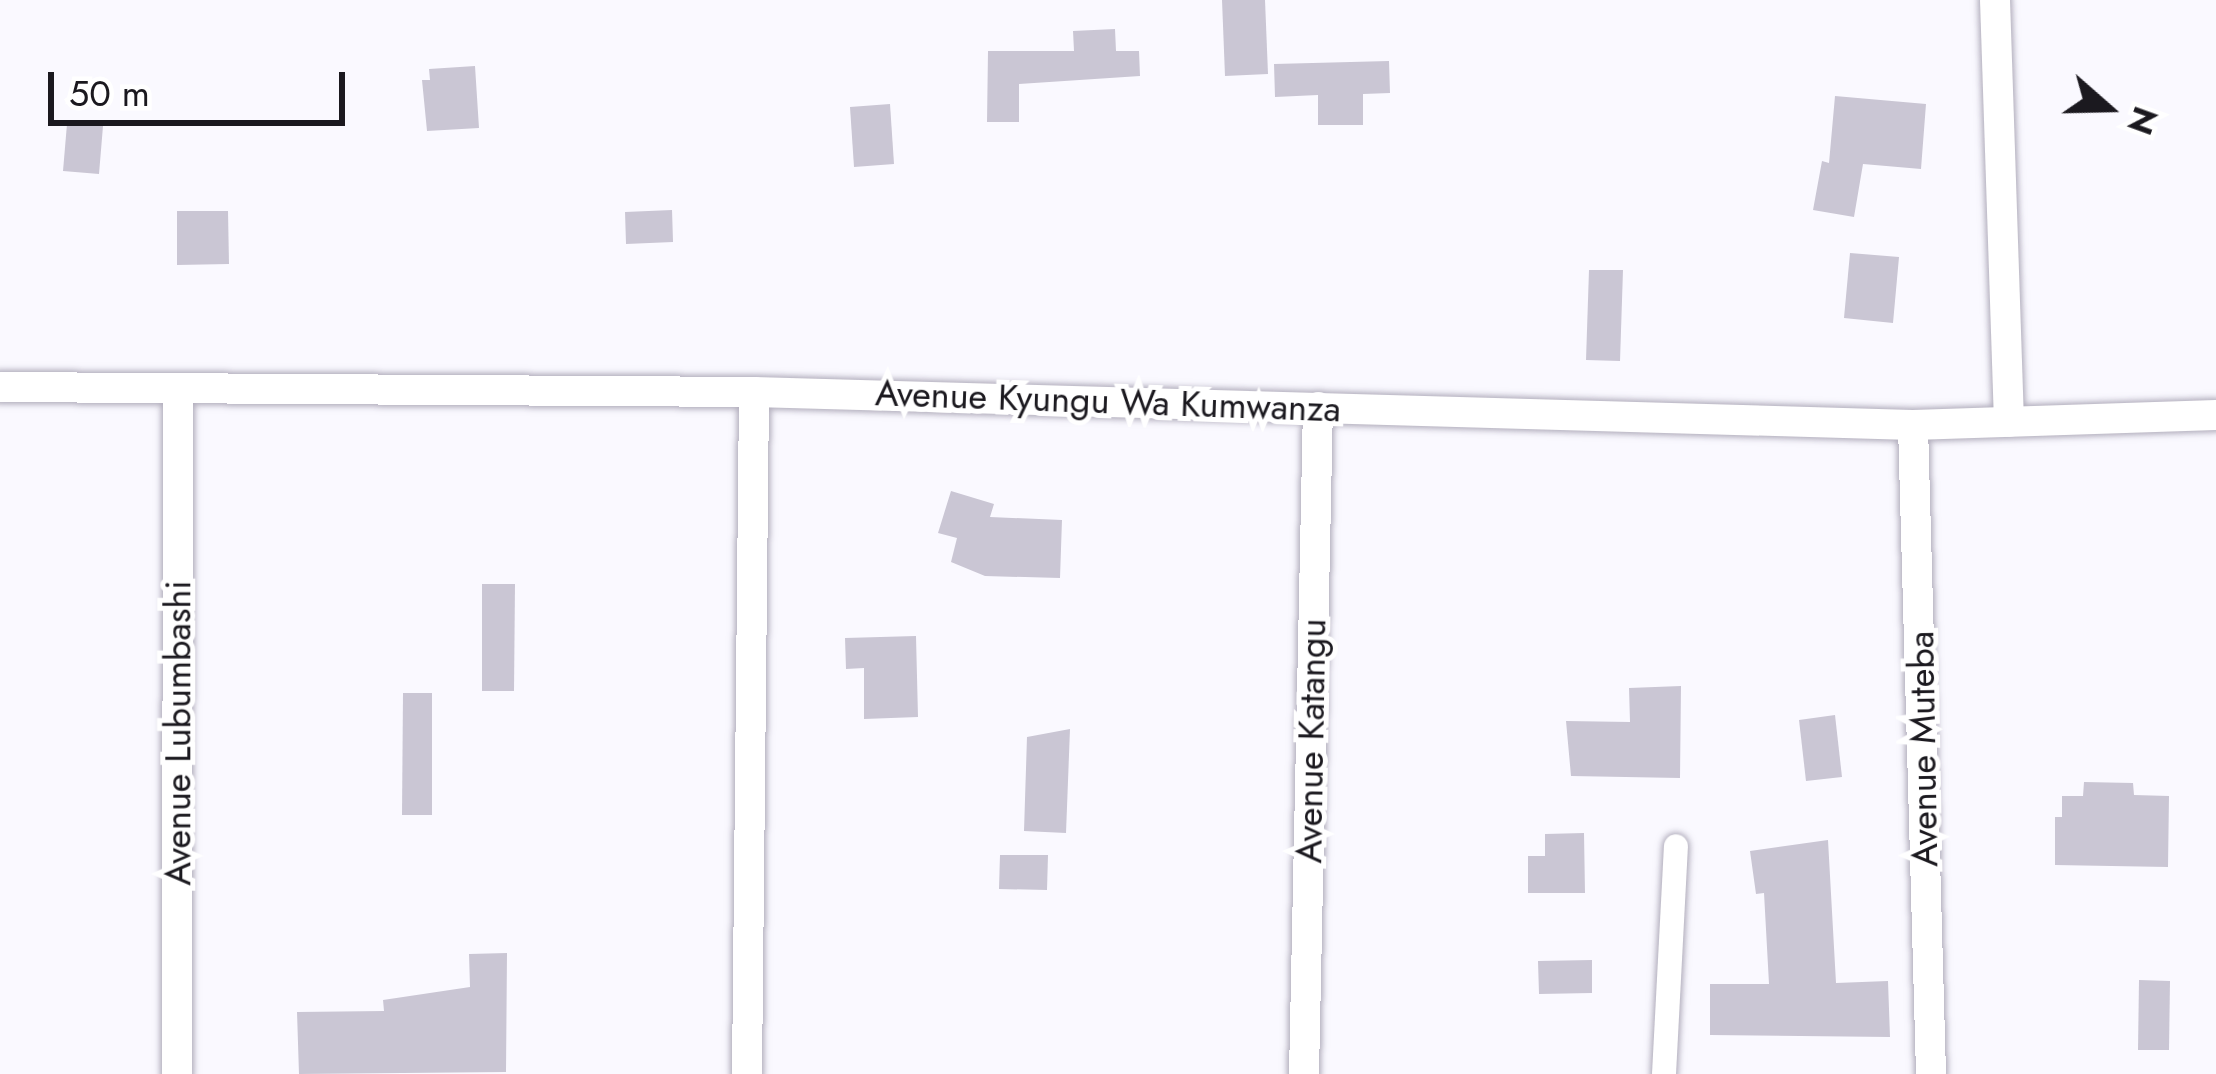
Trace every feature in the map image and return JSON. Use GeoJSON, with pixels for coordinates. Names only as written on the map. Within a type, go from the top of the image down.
{"type":"FeatureCollection","features":[{"type":"Feature","properties":{"kind":"street"},"geometry":{"type":"LineString","coordinates":[[1995,0],[2009,422]]}},
{"type":"Feature","properties":{"kind":"street","name":"Avenue Kyungu Wa Kumwanza"},"geometry":{"type":"LineString","coordinates":[[0,387],[178,393],[754,392],[1913,425],[2216,415]]}},
{"type":"Feature","properties":{"kind":"street"},"geometry":{"type":"LineString","coordinates":[[746,1074],[754,392]]}},
{"type":"Feature","properties":{"kind":"street","name":"Avenue Lubumbashi"},"geometry":{"type":"LineString","coordinates":[[177,1074],[178,393]]}},
{"type":"Feature","properties":{"kind":"street","name":"Avenue Katangu"},"geometry":{"type":"LineString","coordinates":[[1304,1074],[1318,407]]}},
{"type":"Feature","properties":{"kind":"street","name":"Avenue Muteba"},"geometry":{"type":"LineString","coordinates":[[1913,425],[1931,1074]]}},
{"type":"Feature","properties":{"kind":"street"},"geometry":{"type":"LineString","coordinates":[[1664,1074],[1676,846]]}},
{"type":"Feature","properties":{"kind":"building"},"geometry":{"type":"Polygon","coordinates":[[[1222,0],[1265,0],[1268,74],[1225,76],[1222,0]]]}},
{"type":"Feature","properties":{"kind":"building"},"geometry":{"type":"Polygon","coordinates":[[[1115,29],[1116,51],[1139,51],[1140,76],[1019,84],[1019,122],[987,122],[988,51],[1074,51],[1073,31],[1115,29]]]}},
{"type":"Feature","properties":{"kind":"building"},"geometry":{"type":"Polygon","coordinates":[[[1389,61],[1390,93],[1363,94],[1363,125],[1318,125],[1318,95],[1275,97],[1274,64],[1389,61]]]}},
{"type":"Feature","properties":{"kind":"building"},"geometry":{"type":"Polygon","coordinates":[[[475,66],[479,128],[427,131],[422,80],[430,80],[429,69],[475,66]]]}},
{"type":"Feature","properties":{"kind":"building"},"geometry":{"type":"Polygon","coordinates":[[[1835,96],[1926,104],[1921,169],[1863,164],[1854,217],[1813,210],[1822,161],[1829,163],[1835,96]]]}},
{"type":"Feature","properties":{"kind":"building"},"geometry":{"type":"Polygon","coordinates":[[[890,104],[894,164],[854,167],[850,107],[890,104]]]}},
{"type":"Feature","properties":{"kind":"building"},"geometry":{"type":"Polygon","coordinates":[[[67,124],[103,126],[99,174],[63,171],[67,124]]]}},
{"type":"Feature","properties":{"kind":"building"},"geometry":{"type":"Polygon","coordinates":[[[672,210],[673,242],[626,244],[625,212],[672,210]]]}},
{"type":"Feature","properties":{"kind":"building"},"geometry":{"type":"Polygon","coordinates":[[[177,211],[228,211],[229,264],[177,265],[177,211]]]}},
{"type":"Feature","properties":{"kind":"building"},"geometry":{"type":"Polygon","coordinates":[[[1850,253],[1899,257],[1893,323],[1844,318],[1850,253]]]}},
{"type":"Feature","properties":{"kind":"building"},"geometry":{"type":"Polygon","coordinates":[[[1589,270],[1623,270],[1620,361],[1586,360],[1589,270]]]}},
{"type":"Feature","properties":{"kind":"building"},"geometry":{"type":"Polygon","coordinates":[[[951,491],[994,504],[990,517],[1062,520],[1060,578],[985,576],[951,562],[957,538],[938,533],[951,491]]]}},
{"type":"Feature","properties":{"kind":"building"},"geometry":{"type":"Polygon","coordinates":[[[482,584],[515,584],[514,691],[482,691],[482,584]]]}},
{"type":"Feature","properties":{"kind":"building"},"geometry":{"type":"Polygon","coordinates":[[[916,636],[918,717],[864,719],[864,668],[846,669],[845,638],[916,636]]]}},
{"type":"Feature","properties":{"kind":"building"},"geometry":{"type":"Polygon","coordinates":[[[1681,686],[1680,778],[1571,776],[1566,721],[1630,722],[1629,688],[1681,686]]]}},
{"type":"Feature","properties":{"kind":"building"},"geometry":{"type":"Polygon","coordinates":[[[403,693],[432,693],[432,815],[402,815],[403,693]]]}},
{"type":"Feature","properties":{"kind":"building"},"geometry":{"type":"Polygon","coordinates":[[[1835,715],[1842,777],[1806,781],[1799,720],[1835,715]]]}},
{"type":"Feature","properties":{"kind":"building"},"geometry":{"type":"Polygon","coordinates":[[[1070,729],[1066,833],[1024,831],[1027,737],[1070,729]]]}},
{"type":"Feature","properties":{"kind":"building"},"geometry":{"type":"Polygon","coordinates":[[[2084,782],[2133,783],[2134,795],[2169,796],[2168,867],[2055,865],[2055,817],[2062,817],[2062,796],[2083,796],[2084,782]]]}},
{"type":"Feature","properties":{"kind":"building"},"geometry":{"type":"Polygon","coordinates":[[[1584,833],[1585,893],[1528,893],[1528,856],[1545,856],[1545,834],[1584,833]]]}},
{"type":"Feature","properties":{"kind":"building"},"geometry":{"type":"Polygon","coordinates":[[[1828,840],[1836,983],[1888,981],[1890,1037],[1710,1035],[1710,984],[1769,984],[1764,893],[1756,894],[1750,851],[1828,840]]]}},
{"type":"Feature","properties":{"kind":"building"},"geometry":{"type":"Polygon","coordinates":[[[1000,855],[1048,855],[1047,890],[999,889],[1000,855]]]}},
{"type":"Feature","properties":{"kind":"building"},"geometry":{"type":"Polygon","coordinates":[[[507,953],[506,1072],[299,1074],[297,1012],[384,1011],[383,1000],[470,987],[469,954],[507,953]]]}},
{"type":"Feature","properties":{"kind":"building"},"geometry":{"type":"Polygon","coordinates":[[[1592,960],[1592,993],[1539,994],[1538,961],[1592,960]]]}},
{"type":"Feature","properties":{"kind":"building"},"geometry":{"type":"Polygon","coordinates":[[[2139,980],[2170,981],[2169,1050],[2138,1050],[2139,980]]]}}]}
